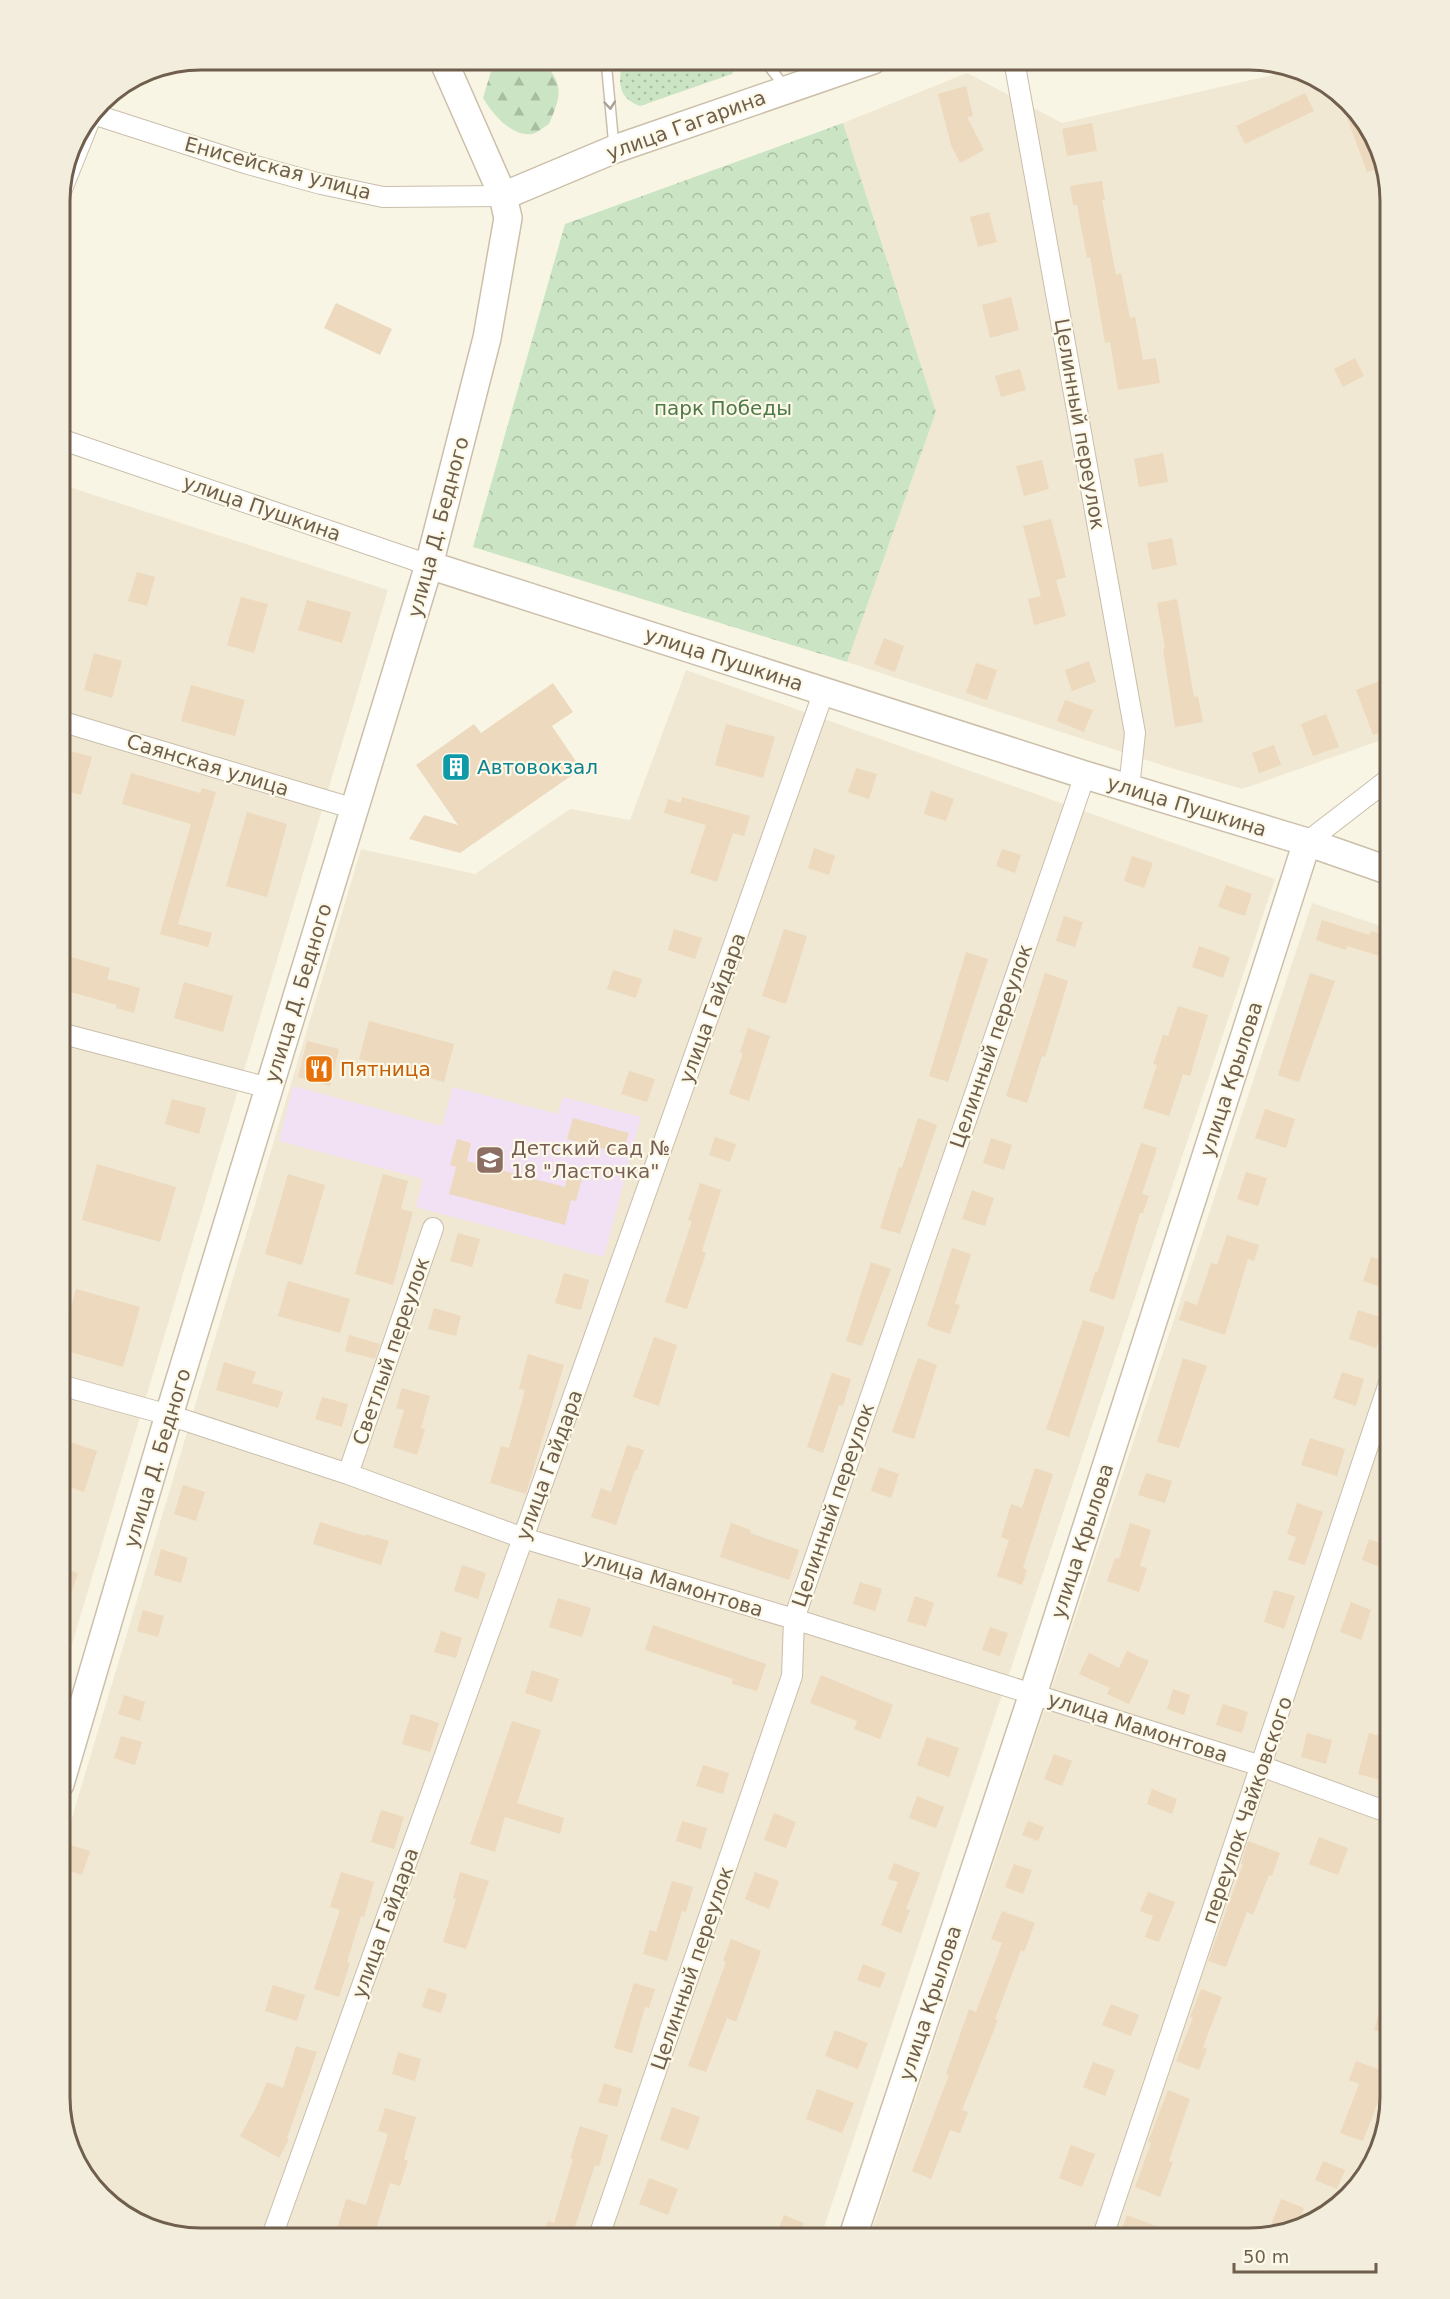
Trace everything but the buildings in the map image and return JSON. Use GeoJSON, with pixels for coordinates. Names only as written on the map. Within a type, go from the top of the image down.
{"type":"FeatureCollection","features":[{"type":"Feature","properties":{"kind":"street","name":"улица Д. Бедного"},"geometry":{"type":"LineString","coordinates":[[70,1750],[169,1415],[429,565],[487,338],[508,218],[503,196],[447,70]]}},
{"type":"Feature","properties":{"kind":"street","name":"улица Гагарина"},"geometry":{"type":"LineString","coordinates":[[503,196],[615,149],[841,71]]}},
{"type":"Feature","properties":{"kind":"street","name":"Целинный переулок"},"geometry":{"type":"LineString","coordinates":[[1016,71],[1135,733],[1130,788]]}},
{"type":"Feature","properties":{"kind":"street","name":"Енисейская улица"},"geometry":{"type":"LineString","coordinates":[[101,118],[248,164],[331,186],[383,196],[503,196]]}},
{"type":"Feature","properties":{"kind":"street","name":"улица Пушкина"},"geometry":{"type":"LineString","coordinates":[[71,444],[429,565],[1085,775],[1307,842],[1380,868]]}},
{"type":"Feature","properties":{"kind":"street","name":"улица Гайдара"},"geometry":{"type":"LineString","coordinates":[[275,2228],[824,691]]}},
{"type":"Feature","properties":{"kind":"street","name":"Саянская улица"},"geometry":{"type":"LineString","coordinates":[[71,724],[355,809]]}},
{"type":"Feature","properties":{"kind":"street","name":"Целинный переулок"},"geometry":{"type":"LineString","coordinates":[[602,2228],[792,1676],[794,1619],[1085,775]]}},
{"type":"Feature","properties":{"kind":"street"},"geometry":{"type":"LineString","coordinates":[[1307,842],[1380,786]]}},
{"type":"Feature","properties":{"kind":"street","name":"улица Крылова"},"geometry":{"type":"LineString","coordinates":[[856,2228],[1033,1694],[1307,842]]}},
{"type":"Feature","properties":{"kind":"street"},"geometry":{"type":"LineString","coordinates":[[71,1037],[269,1088]]}},
{"type":"Feature","properties":{"kind":"street","name":"Светлый переулок"},"geometry":{"type":"LineString","coordinates":[[348,1474],[433,1228]]}},
{"type":"Feature","properties":{"kind":"street","name":"улица Мамонтова"},"geometry":{"type":"LineString","coordinates":[[70,1388],[169,1415],[348,1474],[523,1538],[794,1619],[1262,1766],[1380,1809]]}},
{"type":"Feature","properties":{"kind":"street","name":"переулок Чайковского"},"geometry":{"type":"LineString","coordinates":[[1106,2228],[1380,1410]]}},
{"type":"Feature","properties":{"kind":"lane"},"geometry":{"type":"LineString","coordinates":[[607,70],[615,149]]}},
{"type":"Feature","properties":{"kind":"lane"},"geometry":{"type":"LineString","coordinates":[[772,71],[786,89]]}},
{"type":"Feature","properties":{"kind":"shaded area"},"geometry":{"type":"Polygon","coordinates":[[[967,73],[1062,123],[1277,74],[1306,84],[1335,103],[1347,115],[1370,151],[1378,184],[1380,201],[1380,741],[1242,789],[847,662],[936,412],[843,123],[967,73]]]}},
{"type":"Feature","properties":{"kind":"shaded area"},"geometry":{"type":"Polygon","coordinates":[[[71,488],[388,590],[70,1650],[71,488]]]}},
{"type":"Feature","properties":{"kind":"shaded area"},"geometry":{"type":"Polygon","coordinates":[[[686,670],[1275,879],[824,2228],[193,2228],[159,2222],[129,2206],[103,2184],[80,2148],[75,2131],[70,2098],[70,1824],[361,849],[475,874],[570,809],[630,820],[686,670]]]}},
{"type":"Feature","properties":{"kind":"shaded area"},"geometry":{"type":"Polygon","coordinates":[[[1312,903],[1380,926],[1380,2098],[1370,2148],[1352,2177],[1328,2201],[1291,2222],[1266,2227],[873,2228],[1312,903]]]}},
{"type":"Feature","properties":{"kind":"shaded area","name":"Детский сад № 18 \"Ласточка\""},"geometry":{"type":"Polygon","coordinates":[[[293,1086],[442,1126],[453,1087],[558,1114],[563,1097],[641,1117],[604,1257],[416,1207],[423,1179],[279,1141],[293,1086]]]}},
{"type":"Feature","properties":{"kind":"green space"},"geometry":{"type":"Polygon","coordinates":[[[491,70],[550,70],[559,91],[549,124],[532,134],[517,132],[503,123],[483,98],[491,70]]]}},
{"type":"Feature","properties":{"kind":"green space"},"geometry":{"type":"Polygon","coordinates":[[[621,70],[734,71],[732,74],[640,106],[632,103],[623,93],[621,70]]]}},
{"type":"Feature","properties":{"kind":"green space","name":"парк Победы"},"geometry":{"type":"Polygon","coordinates":[[[843,123],[936,412],[847,662],[473,547],[565,224],[843,123]]]}},
{"type":"Feature","properties":{"kind":"place","name":"Автовокзал"},"geometry":{"type":"Point","coordinates":[456,767]}},
{"type":"Feature","properties":{"kind":"place","name":"Пятница"},"geometry":{"type":"Point","coordinates":[319,1069]}},
{"type":"Feature","properties":{"kind":"place","name":"Детский сад № 18 \"Ласточка\""},"geometry":{"type":"Point","coordinates":[490,1160]}}]}
